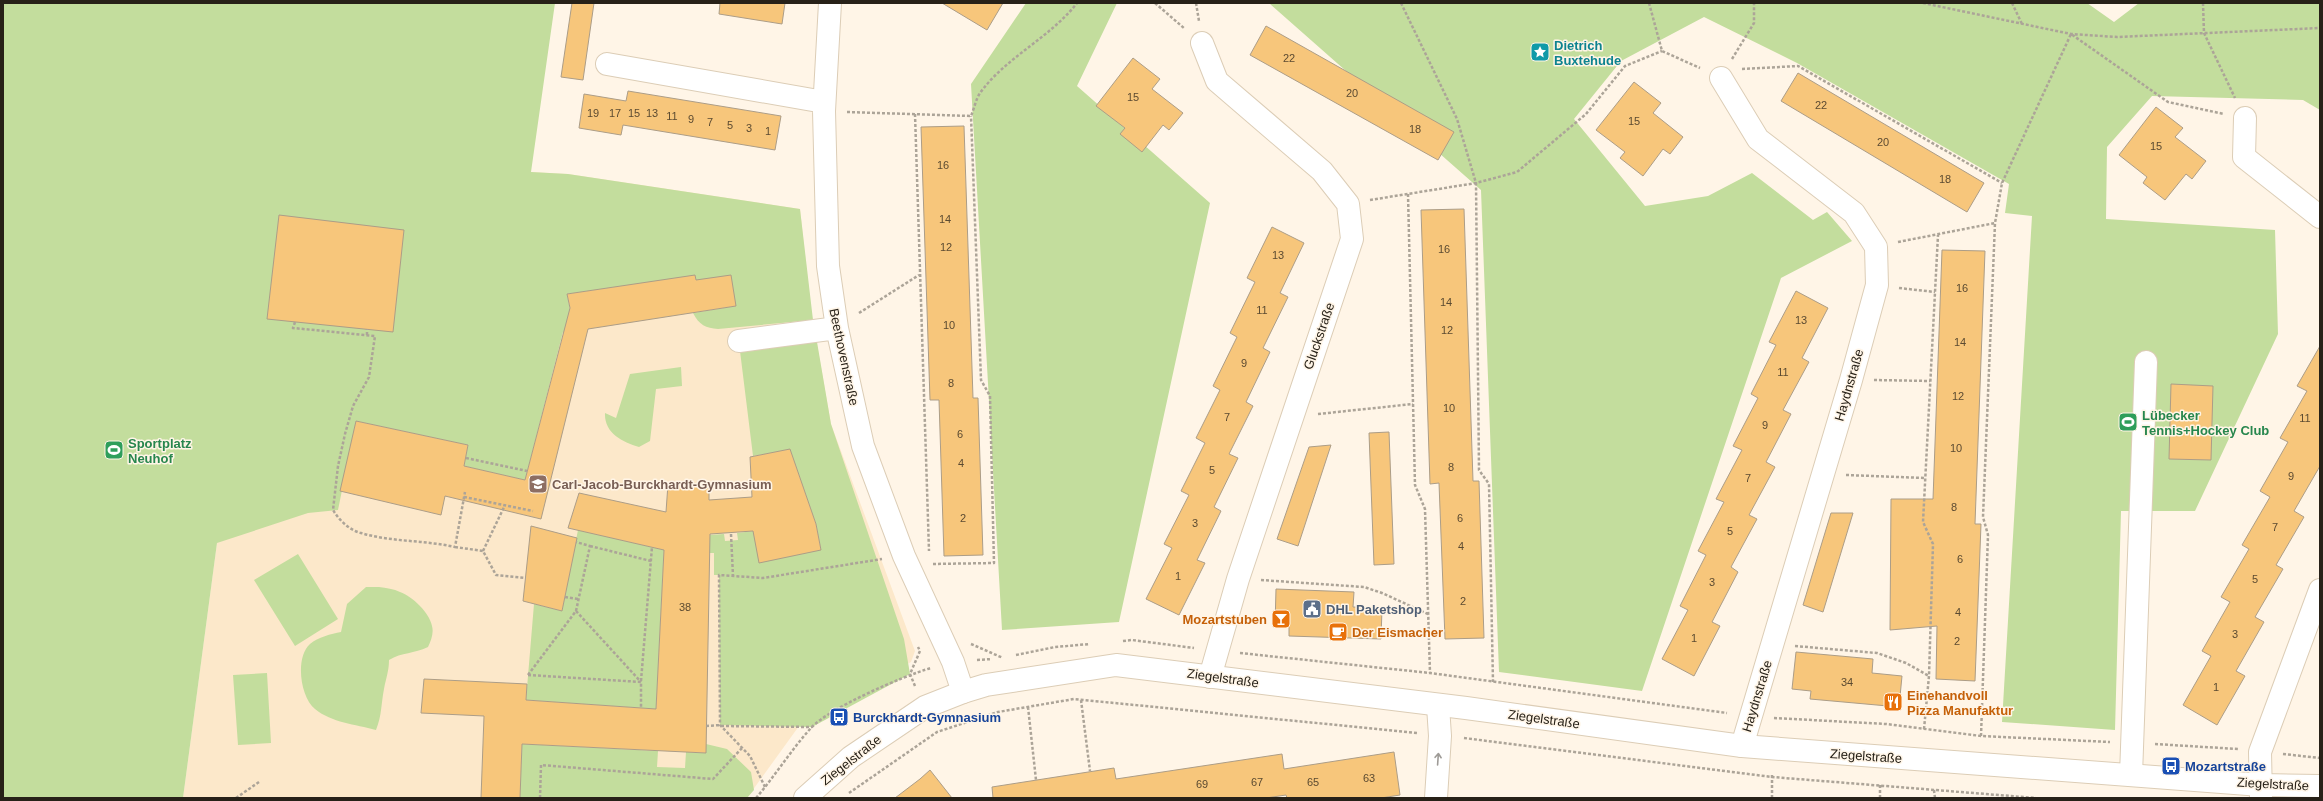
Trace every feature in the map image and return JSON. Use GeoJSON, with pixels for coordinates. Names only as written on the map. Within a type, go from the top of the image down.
{"type":"FeatureCollection","features":[{"type":"Feature","properties":{"kind":"street","name":"Beethovenstraße"},"geometry":{"type":"LineString","coordinates":[[830,3],[824,106],[828,266],[837,328],[863,446],[917,560],[963,692]]}},
{"type":"Feature","properties":{"kind":"street"},"geometry":{"type":"LineString","coordinates":[[1202,44],[1217,81],[1322,171],[1348,204]]}},
{"type":"Feature","properties":{"kind":"street"},"geometry":{"type":"LineString","coordinates":[[607,64],[824,106]]}},
{"type":"Feature","properties":{"kind":"street"},"geometry":{"type":"LineString","coordinates":[[1723,74],[1758,139],[1854,213],[1876,247]]}},
{"type":"Feature","properties":{"kind":"street"},"geometry":{"type":"LineString","coordinates":[[2245,118],[2244,157],[2320,217]]}},
{"type":"Feature","properties":{"kind":"street","name":"Gluckstraße"},"geometry":{"type":"LineString","coordinates":[[1210,677],[1238,579],[1291,417],[1352,239],[1348,204]]}},
{"type":"Feature","properties":{"kind":"street","name":"Haydnstraße"},"geometry":{"type":"LineString","coordinates":[[1742,746],[1851,380],[1877,285],[1876,247]]}},
{"type":"Feature","properties":{"kind":"street"},"geometry":{"type":"LineString","coordinates":[[739,341],[837,328]]}},
{"type":"Feature","properties":{"kind":"street"},"geometry":{"type":"LineString","coordinates":[[2131,775],[2146,362]]}},
{"type":"Feature","properties":{"kind":"street"},"geometry":{"type":"LineString","coordinates":[[2261,791],[2260,752],[2320,590]]}},
{"type":"Feature","properties":{"kind":"street","name":"Ziegelstraße"},"geometry":{"type":"LineString","coordinates":[[805,798],[851,757],[910,715],[925,707],[963,692],[1048,674],[1116,665],[1742,746],[2131,775],[2261,791],[2320,786]]}},
{"type":"Feature","properties":{"kind":"street"},"geometry":{"type":"LineString","coordinates":[[1436,798],[1440,736],[1438,706]]}},
{"type":"Feature","properties":{"kind":"path"},"geometry":{"type":"LineString","coordinates":[[765,787],[750,756],[720,725],[719,575],[763,578],[917,560],[994,563],[990,396],[982,380],[971,116],[979,94],[996,74],[1066,17],[1077,3]]}},
{"type":"Feature","properties":{"kind":"path"},"geometry":{"type":"LineString","coordinates":[[1155,3],[1202,44]]}},
{"type":"Feature","properties":{"kind":"path"},"geometry":{"type":"LineString","coordinates":[[1401,3],[1457,119],[1476,183],[1479,470],[1489,484],[1493,682]]}},
{"type":"Feature","properties":{"kind":"path"},"geometry":{"type":"LineString","coordinates":[[1648,3],[1662,51]]}},
{"type":"Feature","properties":{"kind":"path"},"geometry":{"type":"LineString","coordinates":[[1723,74],[1754,23],[1754,3]]}},
{"type":"Feature","properties":{"kind":"path"},"geometry":{"type":"LineString","coordinates":[[1923,3],[2071,34],[2118,37],[2320,28]]}},
{"type":"Feature","properties":{"kind":"path"},"geometry":{"type":"LineString","coordinates":[[2012,3],[2022,24]]}},
{"type":"Feature","properties":{"kind":"path"},"geometry":{"type":"LineString","coordinates":[[2203,3],[2204,34],[2245,118]]}},
{"type":"Feature","properties":{"kind":"path"},"geometry":{"type":"LineString","coordinates":[[2071,34],[2168,102],[2245,118]]}},
{"type":"Feature","properties":{"kind":"path"},"geometry":{"type":"LineString","coordinates":[[1981,736],[1988,535],[1983,517],[1995,223],[2002,183],[2071,34]]}},
{"type":"Feature","properties":{"kind":"path"},"geometry":{"type":"LineString","coordinates":[[1348,204],[1476,183],[1517,172],[1586,114],[1625,66],[1662,51],[1723,74],[1798,66],[2002,183]]}},
{"type":"Feature","properties":{"kind":"path"},"geometry":{"type":"LineString","coordinates":[[848,119],[849,104]]}},
{"type":"Feature","properties":{"kind":"path"},"geometry":{"type":"LineString","coordinates":[[824,106],[848,112],[971,116]]}},
{"type":"Feature","properties":{"kind":"path"},"geometry":{"type":"LineString","coordinates":[[915,114],[919,275],[917,560]]}},
{"type":"Feature","properties":{"kind":"path"},"geometry":{"type":"LineString","coordinates":[[1408,194],[1415,485],[1425,509],[1430,673]]}},
{"type":"Feature","properties":{"kind":"path"},"geometry":{"type":"LineString","coordinates":[[1876,247],[1995,223]]}},
{"type":"Feature","properties":{"kind":"path"},"geometry":{"type":"LineString","coordinates":[[1924,729],[1929,676],[1933,544],[1923,522],[1938,235]]}},
{"type":"Feature","properties":{"kind":"path"},"geometry":{"type":"LineString","coordinates":[[856,308],[857,315],[919,275]]}},
{"type":"Feature","properties":{"kind":"path"},"geometry":{"type":"LineString","coordinates":[[1877,285],[1935,292]]}},
{"type":"Feature","properties":{"kind":"path"},"geometry":{"type":"LineString","coordinates":[[294,322],[293,328],[375,336],[369,377],[353,406],[338,466],[333,510],[339,520],[359,533],[431,542],[483,551]]}},
{"type":"Feature","properties":{"kind":"path"},"geometry":{"type":"LineString","coordinates":[[367,335],[368,329]]}},
{"type":"Feature","properties":{"kind":"path"},"geometry":{"type":"LineString","coordinates":[[1851,380],[1930,381]]}},
{"type":"Feature","properties":{"kind":"path"},"geometry":{"type":"LineString","coordinates":[[1291,417],[1413,404]]}},
{"type":"Feature","properties":{"kind":"path"},"geometry":{"type":"LineString","coordinates":[[466,458],[527,471]]}},
{"type":"Feature","properties":{"kind":"path"},"geometry":{"type":"LineString","coordinates":[[1823,475],[1925,478]]}},
{"type":"Feature","properties":{"kind":"path"},"geometry":{"type":"LineString","coordinates":[[455,547],[465,492]]}},
{"type":"Feature","properties":{"kind":"path"},"geometry":{"type":"LineString","coordinates":[[464,497],[533,511]]}},
{"type":"Feature","properties":{"kind":"path"},"geometry":{"type":"LineString","coordinates":[[483,551],[505,505]]}},
{"type":"Feature","properties":{"kind":"path"},"geometry":{"type":"LineString","coordinates":[[731,534],[733,576]]}},
{"type":"Feature","properties":{"kind":"path"},"geometry":{"type":"LineString","coordinates":[[576,542],[651,561]]}},
{"type":"Feature","properties":{"kind":"path"},"geometry":{"type":"LineString","coordinates":[[590,546],[576,611],[528,675],[641,682]]}},
{"type":"Feature","properties":{"kind":"path"},"geometry":{"type":"LineString","coordinates":[[641,708],[641,682],[652,547]]}},
{"type":"Feature","properties":{"kind":"path"},"geometry":{"type":"LineString","coordinates":[[483,551],[496,575],[526,578]]}},
{"type":"Feature","properties":{"kind":"path"},"geometry":{"type":"LineString","coordinates":[[917,560],[933,570]]}},
{"type":"Feature","properties":{"kind":"path"},"geometry":{"type":"LineString","coordinates":[[1238,579],[1364,587],[1382,592],[1428,614]]}},
{"type":"Feature","properties":{"kind":"path"},"geometry":{"type":"LineString","coordinates":[[565,597],[578,599]]}},
{"type":"Feature","properties":{"kind":"path"},"geometry":{"type":"LineString","coordinates":[[576,611],[641,682]]}},
{"type":"Feature","properties":{"kind":"path"},"geometry":{"type":"LineString","coordinates":[[969,643],[1003,658]]}},
{"type":"Feature","properties":{"kind":"path"},"geometry":{"type":"LineString","coordinates":[[1773,644],[1877,653],[1906,663],[1929,676]]}},
{"type":"Feature","properties":{"kind":"path"},"geometry":{"type":"LineString","coordinates":[[847,794],[937,732],[989,715],[1074,699],[1440,736]]}},
{"type":"Feature","properties":{"kind":"path"},"geometry":{"type":"LineString","coordinates":[[1081,700],[1090,771]]}},
{"type":"Feature","properties":{"kind":"path"},"geometry":{"type":"LineString","coordinates":[[1028,707],[1036,780]]}},
{"type":"Feature","properties":{"kind":"path"},"geometry":{"type":"LineString","coordinates":[[706,726],[812,727],[756,798]]}},
{"type":"Feature","properties":{"kind":"path"},"geometry":{"type":"LineString","coordinates":[[540,798],[541,765],[713,779],[742,748]]}},
{"type":"Feature","properties":{"kind":"path"},"geometry":{"type":"LineString","coordinates":[[236,798],[259,782]]}},
{"type":"Feature","properties":{"kind":"path"},"geometry":{"type":"LineString","coordinates":[[1880,785],[1880,798]]}},
{"type":"Feature","properties":{"kind":"path"},"geometry":{"type":"LineString","coordinates":[[1934,790],[1935,798]]}},
{"type":"Feature","properties":{"kind":"shaded area","name":"Carl-Jacob-Burckhardt-Gymnasium"},"geometry":{"type":"Polygon","coordinates":[[[531,172],[568,174],[800,209],[811,310],[831,424],[915,651],[911,662],[807,715],[747,798],[183,798],[217,543],[531,172]]]}},
{"type":"Feature","properties":{"kind":"green space","name":"Sportplatz Neuhof"},"geometry":{"type":"Polygon","coordinates":[[[3,3],[555,3],[531,172],[568,174],[800,209],[813,320],[718,329],[706,327],[700,323],[693,313],[736,306],[696,280],[695,276],[567,294],[574,331],[563,332],[525,480],[464,466],[468,445],[356,421],[338,510],[308,513],[217,543],[183,798],[3,798],[3,3]]]}},
{"type":"Feature","properties":{"kind":"green space"},"geometry":{"type":"Polygon","coordinates":[[[1026,3],[1117,3],[1077,86],[1210,203],[1119,622],[1002,630],[971,84],[1026,3]]]}},
{"type":"Feature","properties":{"kind":"green space"},"geometry":{"type":"Polygon","coordinates":[[[1269,3],[2087,3],[2114,22],[2139,3],[2320,3],[2320,110],[2303,100],[2152,96],[2107,147],[2106,219],[2275,230],[2278,334],[2195,511],[2121,511],[2115,730],[2002,722],[2032,216],[2005,213],[2009,184],[1797,63],[1704,17],[1621,61],[1574,119],[1645,206],[1708,196],[1752,173],[1813,220],[1827,212],[1852,241],[1781,278],[1642,691],[1499,672],[1481,190],[1269,3]]]}},
{"type":"Feature","properties":{"kind":"green space"},"geometry":{"type":"Polygon","coordinates":[[[817,342],[831,424],[904,639],[910,674],[812,727],[720,725],[719,575],[714,575],[714,553],[709,553],[709,535],[724,534],[725,541],[738,540],[737,533],[754,531],[821,550],[816,524],[790,450],[753,456],[740,351],[817,342]]]}},
{"type":"Feature","properties":{"kind":"green space"},"geometry":{"type":"Polygon","coordinates":[[[681,367],[682,386],[656,389],[650,441],[639,447],[615,436],[605,420],[605,413],[616,418],[630,374],[681,367]]]}},
{"type":"Feature","properties":{"kind":"green space"},"geometry":{"type":"Polygon","coordinates":[[[578,530],[664,550],[656,709],[526,700],[534,604],[562,611],[578,530]]]}},
{"type":"Feature","properties":{"kind":"green space"},"geometry":{"type":"Polygon","coordinates":[[[298,554],[338,619],[295,646],[254,580],[298,554]]]}},
{"type":"Feature","properties":{"kind":"green space"},"geometry":{"type":"Polygon","coordinates":[[[366,587],[379,587],[398,591],[415,601],[428,615],[433,631],[428,647],[394,657],[389,660],[376,730],[336,720],[315,709],[306,696],[303,687],[301,667],[305,650],[310,644],[321,638],[341,632],[347,604],[366,587]]]}},
{"type":"Feature","properties":{"kind":"green space"},"geometry":{"type":"Polygon","coordinates":[[[267,673],[271,743],[238,745],[233,675],[267,673]]]}},
{"type":"Feature","properties":{"kind":"green space"},"geometry":{"type":"Polygon","coordinates":[[[522,744],[658,751],[657,767],[685,768],[686,752],[705,753],[706,744],[727,749],[751,772],[754,790],[747,798],[520,798],[522,744]]]}},
{"type":"Feature","properties":{"kind":"building"},"geometry":{"type":"Polygon","coordinates":[[[572,3],[594,3],[583,80],[561,77],[572,3]]]}},
{"type":"Feature","properties":{"kind":"building"},"geometry":{"type":"Polygon","coordinates":[[[720,3],[785,3],[782,24],[719,14],[720,3]]]}},
{"type":"Feature","properties":{"kind":"building"},"geometry":{"type":"Polygon","coordinates":[[[942,3],[1003,3],[987,30],[942,3]]]}},
{"type":"Feature","properties":{"kind":"building"},"geometry":{"type":"Polygon","coordinates":[[[1266,26],[1454,132],[1438,160],[1250,55],[1266,26]]]}},
{"type":"Feature","properties":{"kind":"building"},"geometry":{"type":"Polygon","coordinates":[[[1133,58],[1160,79],[1152,89],[1183,113],[1169,130],[1163,125],[1142,152],[1120,134],[1125,128],[1096,106],[1133,58]]]}},
{"type":"Feature","properties":{"kind":"building"},"geometry":{"type":"Polygon","coordinates":[[[1798,73],[1984,183],[1967,212],[1781,101],[1798,73]]]}},
{"type":"Feature","properties":{"kind":"building"},"geometry":{"type":"Polygon","coordinates":[[[1634,82],[1661,103],[1653,113],[1683,137],[1670,154],[1663,149],[1643,176],[1620,158],[1625,152],[1596,130],[1634,82]]]}},
{"type":"Feature","properties":{"kind":"building"},"geometry":{"type":"Polygon","coordinates":[[[628,91],[781,116],[775,150],[623,125],[621,135],[579,128],[584,94],[626,101],[628,91]]]}},
{"type":"Feature","properties":{"kind":"building"},"geometry":{"type":"Polygon","coordinates":[[[2156,107],[2183,128],[2175,137],[2206,161],[2192,179],[2186,174],[2165,200],[2143,183],[2147,177],[2119,155],[2156,107]]]}},
{"type":"Feature","properties":{"kind":"building"},"geometry":{"type":"Polygon","coordinates":[[[964,126],[973,398],[978,398],[983,555],[944,556],[939,400],[930,400],[921,127],[964,126]]]}},
{"type":"Feature","properties":{"kind":"building"},"geometry":{"type":"Polygon","coordinates":[[[1464,209],[1473,481],[1479,481],[1484,638],[1445,639],[1439,483],[1430,484],[1421,210],[1464,209]]]}},
{"type":"Feature","properties":{"kind":"building"},"geometry":{"type":"Polygon","coordinates":[[[279,215],[404,230],[393,332],[267,319],[279,215]]]}},
{"type":"Feature","properties":{"kind":"building"},"geometry":{"type":"Polygon","coordinates":[[[1272,227],[1304,243],[1280,293],[1288,297],[1263,348],[1270,352],[1246,402],[1253,406],[1229,454],[1238,458],[1214,507],[1221,511],[1197,560],[1205,563],[1179,615],[1146,599],[1172,548],[1164,544],[1189,495],[1181,491],[1205,443],[1196,438],[1220,390],[1213,386],[1237,337],[1230,333],[1255,282],[1247,278],[1272,227]]]}},
{"type":"Feature","properties":{"kind":"building"},"geometry":{"type":"Polygon","coordinates":[[[1942,250],[1985,251],[1975,524],[1981,524],[1975,681],[1936,679],[1937,626],[1890,630],[1891,499],[1933,499],[1942,250]]]}},
{"type":"Feature","properties":{"kind":"building"},"geometry":{"type":"Polygon","coordinates":[[[695,275],[696,280],[731,275],[736,306],[588,329],[541,519],[445,496],[441,515],[340,491],[356,421],[468,445],[464,466],[525,480],[570,308],[567,294],[695,275]]]}},
{"type":"Feature","properties":{"kind":"building"},"geometry":{"type":"Polygon","coordinates":[[[1796,291],[1828,308],[1802,358],[1809,362],[1783,410],[1791,414],[1766,462],[1775,467],[1749,515],[1757,519],[1731,567],[1738,572],[1712,622],[1720,626],[1694,676],[1662,659],[1688,610],[1680,606],[1706,555],[1698,551],[1724,502],[1716,499],[1742,450],[1733,446],[1758,398],[1751,394],[1776,345],[1769,342],[1796,291]]]}},
{"type":"Feature","properties":{"kind":"building"},"geometry":{"type":"Polygon","coordinates":[[[2320,346],[2320,466],[2294,511],[2304,517],[2276,565],[2283,569],[2255,617],[2264,622],[2236,671],[2245,676],[2217,725],[2183,705],[2211,656],[2202,651],[2230,602],[2221,597],[2249,549],[2242,545],[2270,497],[2260,491],[2288,442],[2280,438],[2307,391],[2297,386],[2320,346]]]}},
{"type":"Feature","properties":{"kind":"building"},"geometry":{"type":"Polygon","coordinates":[[[2171,384],[2213,386],[2211,460],[2169,459],[2171,384]]]}},
{"type":"Feature","properties":{"kind":"building"},"geometry":{"type":"Polygon","coordinates":[[[1389,432],[1394,564],[1374,565],[1369,433],[1389,432]]]}},
{"type":"Feature","properties":{"kind":"building"},"geometry":{"type":"Polygon","coordinates":[[[1331,445],[1298,546],[1277,539],[1309,447],[1331,445]]]}},
{"type":"Feature","properties":{"kind":"building"},"geometry":{"type":"Polygon","coordinates":[[[790,449],[816,524],[821,550],[759,563],[753,531],[710,534],[706,753],[522,744],[520,798],[481,798],[484,716],[421,713],[424,679],[527,684],[526,700],[656,709],[664,550],[568,528],[579,493],[666,512],[668,484],[709,485],[709,500],[752,497],[750,457],[790,449]]]}},
{"type":"Feature","properties":{"kind":"building"},"geometry":{"type":"Polygon","coordinates":[[[1831,513],[1853,513],[1823,612],[1803,605],[1831,513]]]}},
{"type":"Feature","properties":{"kind":"building"},"geometry":{"type":"Polygon","coordinates":[[[531,526],[577,538],[562,611],[523,601],[531,526]]]}},
{"type":"Feature","properties":{"kind":"building"},"geometry":{"type":"Polygon","coordinates":[[[1276,589],[1354,592],[1353,607],[1382,608],[1381,639],[1289,636],[1289,626],[1275,626],[1276,589]]]}},
{"type":"Feature","properties":{"kind":"building"},"geometry":{"type":"Polygon","coordinates":[[[1796,652],[1873,659],[1872,673],[1902,676],[1899,707],[1810,699],[1811,691],[1792,689],[1796,652]]]}},
{"type":"Feature","properties":{"kind":"building"},"geometry":{"type":"Polygon","coordinates":[[[1394,752],[1400,795],[1381,798],[1287,798],[1286,795],[1266,798],[993,798],[992,787],[1114,768],[1116,779],[1282,754],[1284,769],[1394,752]]]}},
{"type":"Feature","properties":{"kind":"building"},"geometry":{"type":"Polygon","coordinates":[[[930,770],[952,798],[895,798],[920,779],[930,770]]]}},
{"type":"Feature","properties":{"kind":"place","name":"Dietrich Buxtehude"},"geometry":{"type":"Point","coordinates":[1540,52]}},
{"type":"Feature","properties":{"kind":"place","name":"Lübecker Tennis+Hockey Club"},"geometry":{"type":"Point","coordinates":[2128,422]}},
{"type":"Feature","properties":{"kind":"place","name":"Sportplatz Neuhof"},"geometry":{"type":"Point","coordinates":[114,450]}},
{"type":"Feature","properties":{"kind":"place","name":"Carl-Jacob-Burckhardt-Gymnasium"},"geometry":{"type":"Point","coordinates":[538,484]}},
{"type":"Feature","properties":{"kind":"place","name":"DHL Paketshop"},"geometry":{"type":"Point","coordinates":[1312,609]}},
{"type":"Feature","properties":{"kind":"place","name":"Mozartstuben"},"geometry":{"type":"Point","coordinates":[1281,619]}},
{"type":"Feature","properties":{"kind":"place","name":"Der Eismacher"},"geometry":{"type":"Point","coordinates":[1338,632]}},
{"type":"Feature","properties":{"kind":"place","name":"Einehandvoll Pizza Manufaktur"},"geometry":{"type":"Point","coordinates":[1893,702]}},
{"type":"Feature","properties":{"kind":"place","name":"Burckhardt-Gymnasium"},"geometry":{"type":"Point","coordinates":[839,717]}},
{"type":"Feature","properties":{"kind":"place","name":"Mozartstraße"},"geometry":{"type":"Point","coordinates":[2171,766]}}]}
